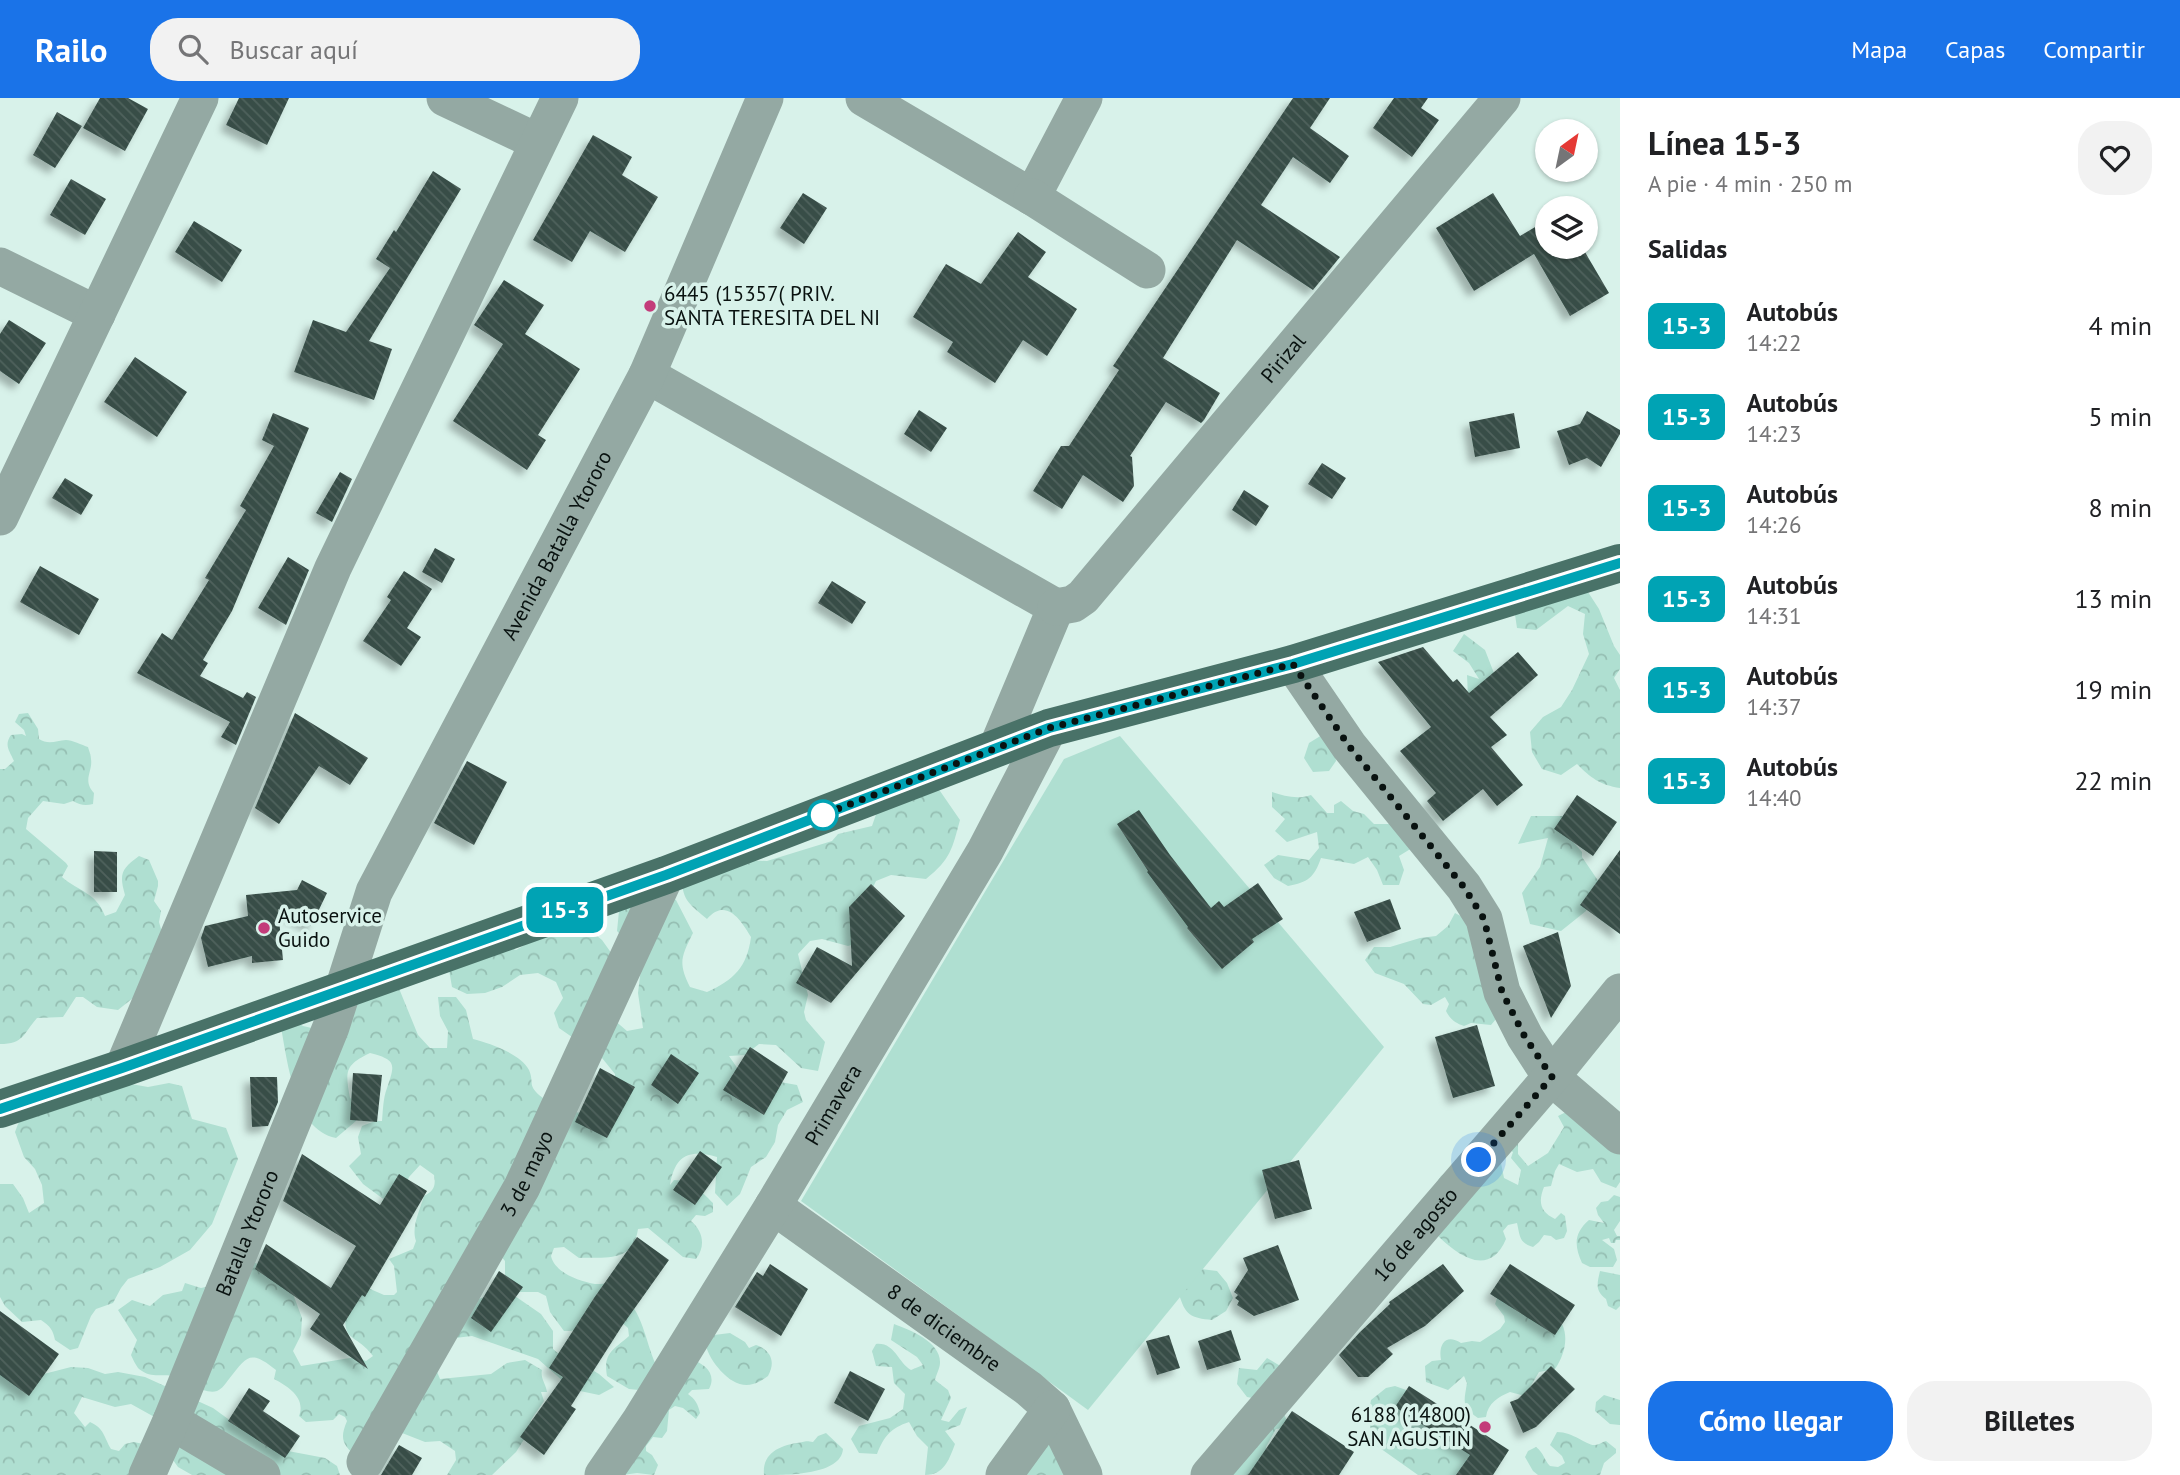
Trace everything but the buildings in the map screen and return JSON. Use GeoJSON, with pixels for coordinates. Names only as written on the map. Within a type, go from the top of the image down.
{"type":"FeatureCollection","features":[{"type":"Feature","properties":{"kind":"main road"},"geometry":{"type":"LineString","coordinates":[[0,1109],[666,875],[1049,728],[1293,664],[1620,563]]}},
{"type":"Feature","properties":{"kind":"street"},"geometry":{"type":"LineString","coordinates":[[0,517],[200,98]]}},
{"type":"Feature","properties":{"kind":"street"},"geometry":{"type":"LineString","coordinates":[[445,98],[538,142]]}},
{"type":"Feature","properties":{"kind":"street"},"geometry":{"type":"LineString","coordinates":[[122,1068],[333,568],[560,98]]}},
{"type":"Feature","properties":{"kind":"street","name":"Avenida Batalla Ytororo"},"geometry":{"type":"LineString","coordinates":[[343,988],[374,892],[647,375],[765,98]]}},
{"type":"Feature","properties":{"kind":"street"},"geometry":{"type":"LineString","coordinates":[[864,98],[1032,197],[1147,270]]}},
{"type":"Feature","properties":{"kind":"street"},"geometry":{"type":"LineString","coordinates":[[1032,197],[1084,98]]}},
{"type":"Feature","properties":{"kind":"street","name":"Pirizal"},"geometry":{"type":"LineString","coordinates":[[1056,607],[1073,604],[1083,597],[1502,98]]}},
{"type":"Feature","properties":{"kind":"street"},"geometry":{"type":"LineString","coordinates":[[0,266],[97,314]]}},
{"type":"Feature","properties":{"kind":"street"},"geometry":{"type":"LineString","coordinates":[[647,375],[1056,607],[997,748]]}},
{"type":"Feature","properties":{"kind":"street"},"geometry":{"type":"LineString","coordinates":[[1293,664],[1349,746],[1464,887],[1484,919],[1502,992],[1525,1037],[1552,1077],[1620,1136]]}},
{"type":"Feature","properties":{"kind":"street","name":"Primavera"},"geometry":{"type":"LineString","coordinates":[[603,1475],[640,1421],[773,1206],[985,851],[1049,728]]}},
{"type":"Feature","properties":{"kind":"street","name":"3 de mayo"},"geometry":{"type":"LineString","coordinates":[[365,1462],[522,1187],[666,875]]}},
{"type":"Feature","properties":{"kind":"street","name":"Batalla Ytororo"},"geometry":{"type":"LineString","coordinates":[[147,1475],[331,1027],[343,988]]}},
{"type":"Feature","properties":{"kind":"street","name":"16 de agosto"},"geometry":{"type":"LineString","coordinates":[[1209,1475],[1552,1077],[1620,992]]}},
{"type":"Feature","properties":{"kind":"street","name":"8 de diciembre"},"geometry":{"type":"LineString","coordinates":[[773,1206],[1028,1388],[1052,1409],[1084,1475]]}},
{"type":"Feature","properties":{"kind":"street"},"geometry":{"type":"LineString","coordinates":[[1004,1475],[1052,1409]]}},
{"type":"Feature","properties":{"kind":"street"},"geometry":{"type":"LineString","coordinates":[[171,1421],[262,1475]]}},
{"type":"Feature","properties":{"kind":"green space"},"geometry":{"type":"Polygon","coordinates":[[[1588,592],[1599,609],[1620,655],[1620,669],[1614,678],[1620,690],[1620,788],[1596,780],[1577,764],[1561,775],[1542,769],[1532,752],[1530,732],[1543,717],[1561,707],[1589,654],[1583,634],[1585,614],[1568,606],[1536,630],[1517,628],[1514,608],[1588,592]]]}},
{"type":"Feature","properties":{"kind":"green space"},"geometry":{"type":"Polygon","coordinates":[[[1464,634],[1485,650],[1499,686],[1468,696],[1467,675],[1479,679],[1469,663],[1453,651],[1464,634]]]}},
{"type":"Feature","properties":{"kind":"green space"},"geometry":{"type":"Polygon","coordinates":[[[28,713],[42,741],[68,740],[88,747],[91,756],[89,784],[94,793],[93,804],[90,805],[73,801],[64,804],[43,801],[28,818],[26,829],[66,863],[68,866],[62,877],[92,897],[105,916],[116,912],[125,895],[122,877],[128,865],[139,856],[149,860],[158,881],[154,901],[161,911],[159,922],[163,936],[143,990],[118,1010],[97,1007],[83,997],[76,997],[63,1017],[37,1018],[19,1040],[0,1044],[0,769],[5,769],[14,761],[8,742],[11,735],[26,736],[24,730],[15,722],[19,714],[28,713]]]}},
{"type":"Feature","properties":{"kind":"green space"},"geometry":{"type":"Polygon","coordinates":[[[1322,735],[1334,745],[1336,761],[1329,771],[1313,772],[1304,758],[1309,743],[1322,735]]]}},
{"type":"Feature","properties":{"kind":"green space"},"geometry":{"type":"Polygon","coordinates":[[[1120,736],[1384,1047],[1088,1410],[801,1201],[1064,759],[1120,736]]]}},
{"type":"Feature","properties":{"kind":"green space"},"geometry":{"type":"Polygon","coordinates":[[[927,779],[940,791],[960,820],[946,859],[926,879],[891,875],[876,881],[863,908],[858,943],[848,946],[822,939],[810,941],[798,954],[808,995],[804,1012],[806,1020],[825,1042],[818,1071],[801,1068],[776,1045],[759,1044],[745,1055],[729,1056],[749,1085],[780,1082],[797,1085],[803,1102],[787,1110],[766,1157],[751,1167],[740,1194],[727,1206],[715,1193],[717,1157],[691,1154],[680,1161],[670,1185],[674,1180],[686,1182],[696,1187],[713,1203],[713,1212],[705,1216],[696,1215],[691,1221],[702,1239],[696,1259],[683,1257],[648,1228],[638,1229],[630,1248],[617,1256],[579,1258],[564,1247],[554,1248],[551,1256],[553,1262],[562,1272],[589,1283],[613,1286],[634,1308],[656,1365],[639,1390],[629,1389],[607,1376],[608,1357],[629,1336],[628,1328],[620,1321],[590,1330],[564,1331],[550,1312],[546,1296],[538,1292],[520,1292],[505,1279],[505,1261],[499,1254],[462,1304],[495,1294],[512,1294],[541,1314],[553,1331],[553,1349],[566,1360],[584,1365],[599,1374],[614,1387],[599,1395],[580,1391],[565,1383],[538,1359],[472,1336],[455,1338],[433,1362],[440,1379],[491,1374],[507,1363],[525,1360],[542,1370],[547,1392],[541,1392],[544,1401],[531,1420],[530,1430],[516,1452],[492,1475],[447,1475],[456,1460],[455,1451],[440,1441],[425,1442],[397,1431],[358,1458],[344,1442],[343,1433],[347,1421],[345,1417],[339,1414],[333,1420],[306,1422],[299,1416],[301,1410],[298,1398],[274,1379],[276,1370],[260,1359],[249,1358],[222,1387],[212,1392],[176,1377],[153,1375],[138,1368],[131,1355],[137,1340],[118,1310],[132,1300],[150,1306],[163,1295],[182,1291],[185,1283],[201,1288],[210,1286],[242,1254],[290,1286],[302,1318],[301,1335],[293,1351],[301,1366],[356,1357],[366,1361],[373,1356],[348,1333],[346,1309],[368,1288],[384,1295],[394,1295],[397,1292],[394,1266],[389,1259],[413,1249],[417,1218],[424,1196],[434,1188],[434,1175],[420,1165],[409,1177],[403,1191],[386,1201],[363,1184],[349,1166],[361,1154],[358,1137],[362,1126],[382,1121],[392,1064],[385,1058],[370,1053],[351,1065],[348,1081],[350,1098],[357,1103],[356,1121],[336,1138],[322,1132],[310,1121],[301,1107],[289,1072],[280,1022],[288,1017],[303,1026],[329,1032],[334,1008],[398,986],[418,1035],[430,1048],[447,1048],[448,1031],[440,1016],[438,997],[456,997],[466,1010],[473,1039],[496,1046],[525,1064],[534,1090],[548,1102],[567,1110],[594,1116],[615,1092],[615,1074],[602,1058],[559,1028],[554,1013],[563,998],[556,982],[538,973],[520,975],[502,987],[485,993],[467,994],[452,987],[449,970],[487,938],[516,950],[574,917],[602,940],[612,954],[613,1019],[627,1031],[643,1028],[638,993],[642,959],[617,931],[619,911],[648,882],[676,900],[693,933],[682,960],[684,972],[690,987],[707,992],[725,983],[738,971],[746,957],[751,937],[732,913],[720,910],[707,919],[686,898],[682,879],[743,860],[767,861],[832,841],[838,834],[872,826],[883,794],[927,779]]]}},
{"type":"Feature","properties":{"kind":"green space"},"geometry":{"type":"Polygon","coordinates":[[[1272,792],[1296,797],[1311,795],[1327,813],[1334,813],[1334,805],[1341,801],[1353,811],[1364,814],[1374,824],[1390,824],[1412,848],[1399,856],[1404,870],[1399,885],[1383,885],[1368,857],[1354,864],[1321,858],[1313,875],[1305,881],[1288,886],[1274,878],[1264,865],[1278,855],[1309,860],[1319,848],[1317,832],[1287,842],[1275,831],[1285,819],[1272,807],[1272,792]]]}},
{"type":"Feature","properties":{"kind":"green space"},"geometry":{"type":"Polygon","coordinates":[[[1531,816],[1562,816],[1569,837],[1582,852],[1582,857],[1599,882],[1586,911],[1561,931],[1530,924],[1522,893],[1540,867],[1548,838],[1518,844],[1531,816]]]}},
{"type":"Feature","properties":{"kind":"green space"},"geometry":{"type":"Polygon","coordinates":[[[1455,913],[1470,921],[1473,951],[1482,964],[1496,1019],[1491,1025],[1458,1024],[1446,1011],[1449,1004],[1445,997],[1431,1005],[1423,1004],[1404,984],[1375,973],[1365,960],[1374,947],[1390,947],[1436,936],[1448,926],[1455,913]]]}},
{"type":"Feature","properties":{"kind":"green space"},"geometry":{"type":"Polygon","coordinates":[[[169,1083],[182,1086],[192,1119],[226,1128],[238,1159],[212,1224],[190,1250],[160,1267],[128,1279],[113,1303],[96,1309],[78,1348],[70,1350],[55,1340],[47,1324],[41,1320],[22,1322],[5,1306],[0,1297],[0,1184],[13,1184],[29,1213],[44,1203],[42,1185],[35,1169],[24,1157],[15,1132],[27,1108],[131,1084],[148,1087],[169,1083]]]}},
{"type":"Feature","properties":{"kind":"green space"},"geometry":{"type":"Polygon","coordinates":[[[1572,1109],[1620,1144],[1620,1182],[1616,1188],[1601,1182],[1593,1169],[1577,1172],[1559,1164],[1551,1186],[1544,1187],[1541,1202],[1543,1210],[1555,1219],[1561,1213],[1565,1216],[1567,1231],[1564,1238],[1556,1240],[1544,1235],[1533,1247],[1523,1241],[1517,1223],[1508,1225],[1503,1231],[1506,1239],[1499,1251],[1491,1258],[1482,1260],[1463,1255],[1435,1233],[1435,1189],[1444,1173],[1462,1166],[1501,1163],[1504,1178],[1518,1185],[1521,1170],[1511,1158],[1513,1152],[1500,1144],[1518,1138],[1518,1154],[1528,1166],[1548,1153],[1564,1127],[1558,1116],[1572,1109]]]}},
{"type":"Feature","properties":{"kind":"green space"},"geometry":{"type":"Polygon","coordinates":[[[1614,1195],[1620,1197],[1620,1221],[1614,1230],[1620,1240],[1611,1243],[1609,1238],[1602,1240],[1614,1249],[1617,1260],[1613,1267],[1590,1267],[1582,1263],[1579,1257],[1578,1235],[1589,1220],[1604,1223],[1596,1208],[1614,1195]]]}},
{"type":"Feature","properties":{"kind":"green space"},"geometry":{"type":"Polygon","coordinates":[[[1193,1268],[1217,1271],[1227,1283],[1233,1298],[1226,1311],[1212,1320],[1190,1314],[1181,1301],[1179,1294],[1193,1268]]]}},
{"type":"Feature","properties":{"kind":"green space"},"geometry":{"type":"Polygon","coordinates":[[[1600,1271],[1620,1275],[1620,1306],[1616,1310],[1608,1306],[1598,1290],[1600,1271]]]}},
{"type":"Feature","properties":{"kind":"green space"},"geometry":{"type":"Polygon","coordinates":[[[1500,1290],[1562,1324],[1564,1347],[1555,1369],[1539,1372],[1525,1396],[1510,1392],[1491,1404],[1486,1417],[1478,1418],[1466,1407],[1467,1383],[1464,1376],[1448,1390],[1426,1382],[1425,1366],[1432,1361],[1441,1360],[1442,1345],[1447,1340],[1461,1343],[1480,1342],[1500,1329],[1505,1322],[1504,1316],[1495,1304],[1500,1290]]]}},
{"type":"Feature","properties":{"kind":"green space"},"geometry":{"type":"Polygon","coordinates":[[[894,1324],[923,1338],[939,1356],[940,1365],[935,1380],[948,1390],[951,1398],[941,1420],[949,1422],[959,1410],[967,1407],[960,1425],[945,1431],[955,1444],[945,1466],[931,1474],[925,1475],[928,1447],[917,1436],[909,1422],[889,1434],[877,1454],[859,1453],[851,1439],[859,1426],[890,1418],[903,1409],[905,1394],[894,1383],[892,1367],[876,1366],[872,1351],[876,1344],[888,1346],[911,1370],[923,1365],[917,1357],[891,1340],[894,1324]]]}},
{"type":"Feature","properties":{"kind":"green space"},"geometry":{"type":"Polygon","coordinates":[[[730,1333],[745,1342],[749,1348],[756,1345],[768,1353],[772,1366],[768,1376],[757,1383],[745,1385],[730,1379],[717,1367],[706,1346],[714,1335],[730,1333]]]}},
{"type":"Feature","properties":{"kind":"green space"},"geometry":{"type":"Polygon","coordinates":[[[1267,1358],[1282,1367],[1263,1400],[1247,1397],[1237,1384],[1239,1368],[1257,1370],[1267,1358]]]}},
{"type":"Feature","properties":{"kind":"green space"},"geometry":{"type":"Polygon","coordinates":[[[691,1359],[705,1367],[712,1379],[709,1389],[692,1390],[688,1394],[696,1402],[700,1413],[696,1419],[683,1408],[675,1406],[669,1410],[667,1431],[662,1438],[653,1437],[646,1446],[646,1451],[658,1465],[654,1475],[622,1475],[691,1359]]]}},
{"type":"Feature","properties":{"kind":"green space"},"geometry":{"type":"Polygon","coordinates":[[[71,1367],[88,1368],[105,1374],[118,1372],[145,1377],[213,1408],[235,1424],[288,1451],[325,1458],[337,1466],[340,1475],[192,1475],[178,1467],[173,1460],[158,1419],[131,1404],[115,1407],[82,1397],[74,1413],[85,1427],[90,1422],[98,1427],[111,1449],[119,1451],[125,1444],[134,1442],[143,1444],[163,1475],[0,1475],[0,1375],[36,1376],[71,1367]]]}},
{"type":"Feature","properties":{"kind":"green space"},"geometry":{"type":"Polygon","coordinates":[[[1395,1386],[1409,1391],[1474,1449],[1468,1475],[1418,1475],[1377,1446],[1368,1415],[1371,1400],[1386,1388],[1395,1386]]]}},
{"type":"Feature","properties":{"kind":"green space"},"geometry":{"type":"Polygon","coordinates":[[[1604,1395],[1620,1400],[1620,1425],[1610,1424],[1595,1411],[1596,1402],[1604,1395]]]}},
{"type":"Feature","properties":{"kind":"green space"},"geometry":{"type":"Polygon","coordinates":[[[1284,1414],[1287,1421],[1284,1428],[1276,1429],[1266,1447],[1286,1475],[1206,1475],[1284,1414]]]}},
{"type":"Feature","properties":{"kind":"green space"},"geometry":{"type":"Polygon","coordinates":[[[1557,1432],[1569,1434],[1592,1445],[1606,1441],[1616,1449],[1616,1453],[1604,1463],[1600,1475],[1538,1475],[1525,1457],[1528,1451],[1536,1447],[1550,1466],[1558,1467],[1565,1463],[1562,1456],[1550,1445],[1557,1432]]]}},
{"type":"Feature","properties":{"kind":"green space"},"geometry":{"type":"Polygon","coordinates":[[[826,1433],[843,1449],[840,1458],[833,1464],[812,1472],[764,1475],[766,1462],[773,1452],[790,1444],[813,1442],[826,1433]]]}},
{"type":"Feature","properties":{"kind":"green space"},"geometry":{"type":"Polygon","coordinates":[[[1051,1443],[1079,1475],[988,1475],[1051,1443]]]}},
{"type":"Feature","properties":{"kind":"bus line","name":"15-3"},"geometry":{"type":"LineString","coordinates":[[0,1109],[666,875],[1049,728],[1293,664],[1620,563]]}},
{"type":"Feature","properties":{"kind":"place","name":"6445 (15357( PRIV. SANTA TERESITA DEL NI"},"geometry":{"type":"Point","coordinates":[650,306]}},
{"type":"Feature","properties":{"kind":"place","name":"Autoservice Guido"},"geometry":{"type":"Point","coordinates":[264,928]}},
{"type":"Feature","properties":{"kind":"place","name":"6188 (14800) SAN AGUSTIN"},"geometry":{"type":"Point","coordinates":[1485,1427]}},
{"type":"Feature","properties":{"kind":"route"},"geometry":{"type":"LineString","coordinates":[[823,815],[819,816],[1049,728],[1293,664],[1349,746],[1464,887],[1484,919],[1502,992],[1525,1037],[1552,1077],[1479,1160]]}}]}
